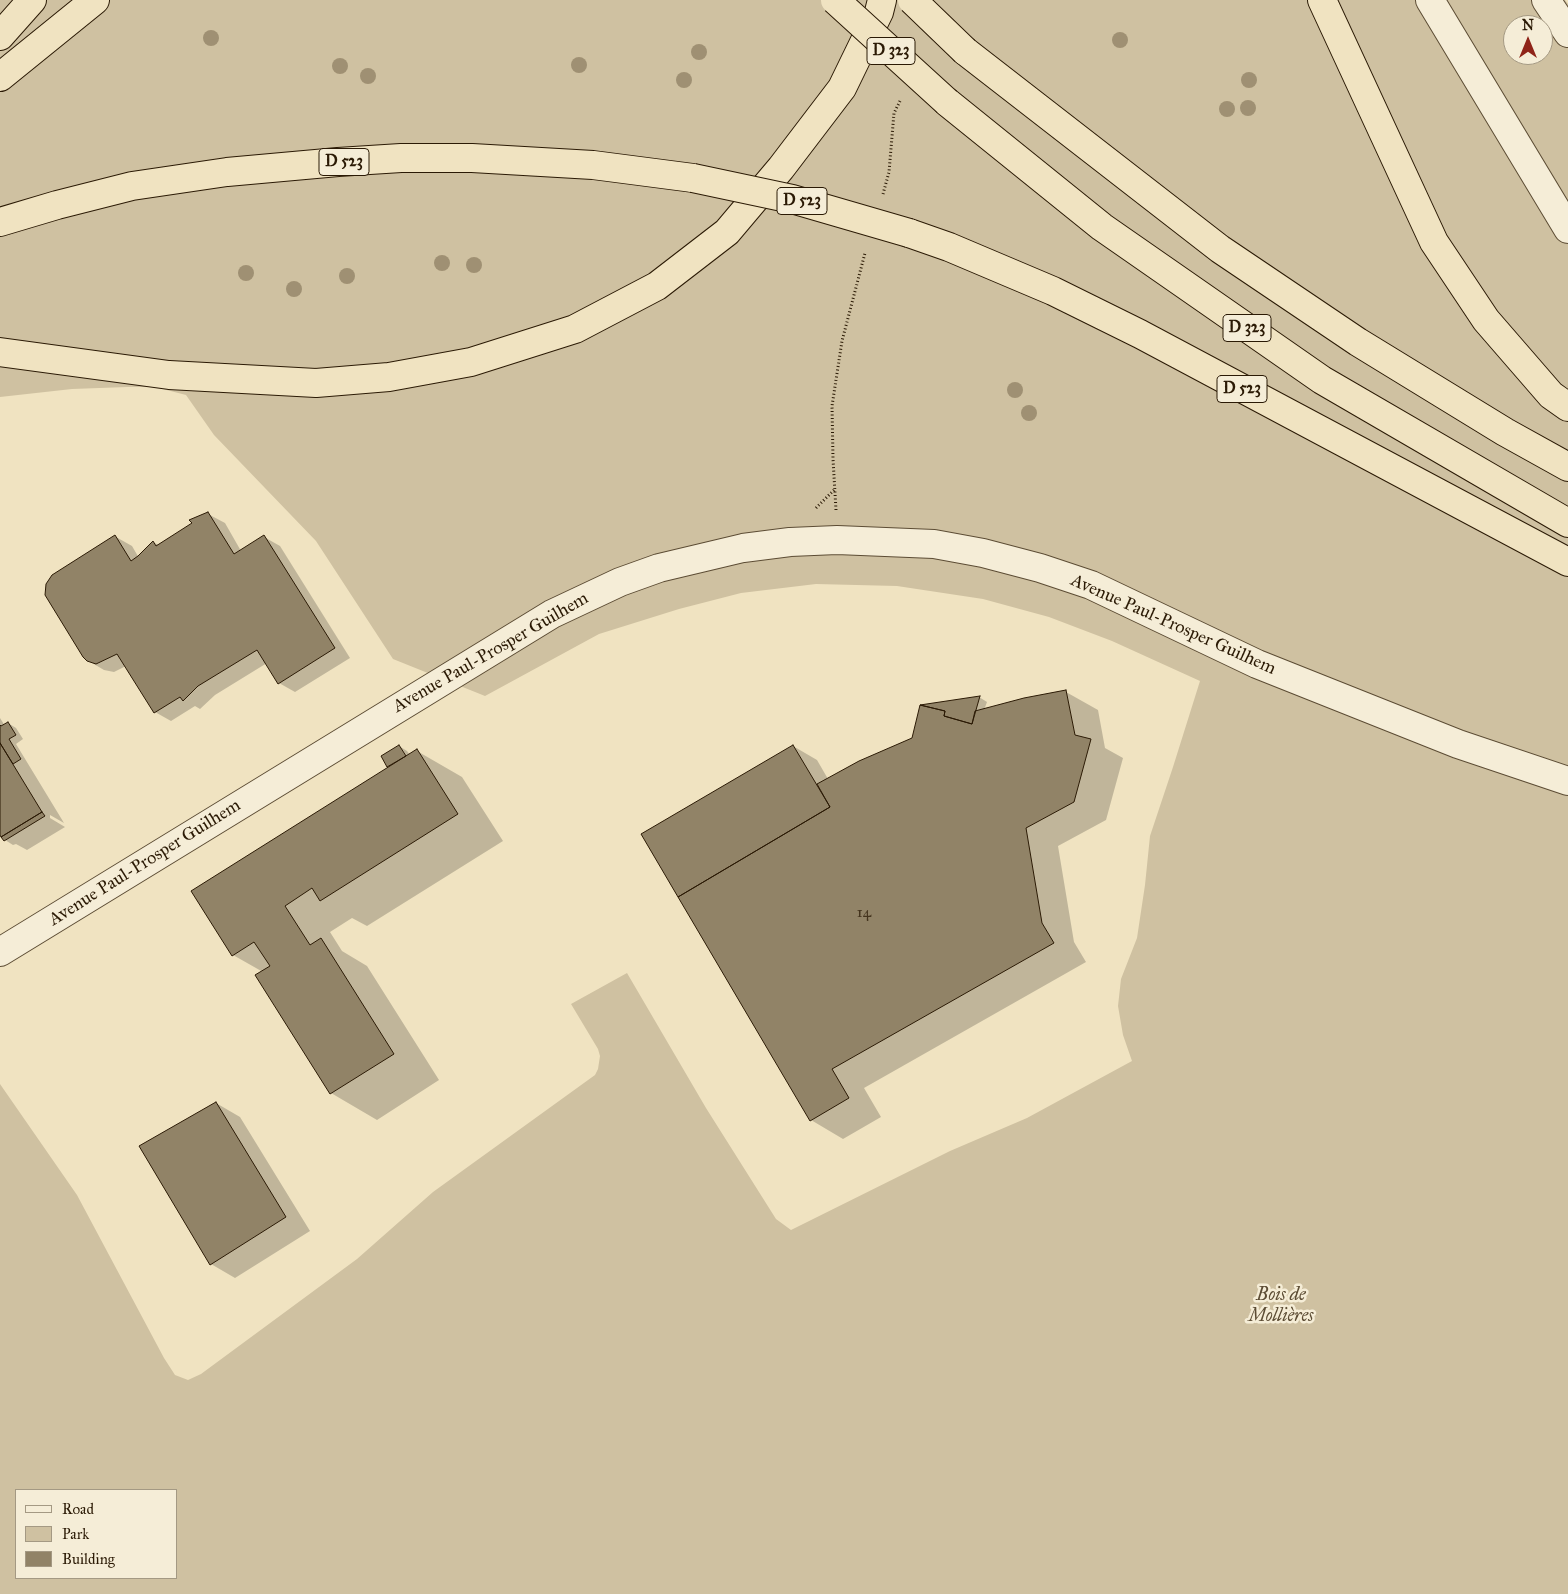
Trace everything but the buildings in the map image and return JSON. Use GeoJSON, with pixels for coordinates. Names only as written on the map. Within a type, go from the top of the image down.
{"type":"FeatureCollection","features":[{"type":"Feature","properties":{"kind":"highway"},"geometry":{"type":"LineString","coordinates":[[0,36],[32,0]]}},
{"type":"Feature","properties":{"kind":"highway"},"geometry":{"type":"LineString","coordinates":[[0,77],[94,0]]}},
{"type":"Feature","properties":{"kind":"highway","name":"D 323"},"geometry":{"type":"LineString","coordinates":[[835,0],[947,102],[1102,227],[1322,380],[1568,523]]}},
{"type":"Feature","properties":{"kind":"highway"},"geometry":{"type":"LineString","coordinates":[[0,352],[169,375],[316,383],[389,377],[471,362],[574,329],[657,286],[727,232],[781,168],[842,88],[879,12],[882,0]]}},
{"type":"Feature","properties":{"kind":"highway","name":"D 323"},"geometry":{"type":"LineString","coordinates":[[912,0],[966,51],[1220,249],[1358,342],[1505,432],[1568,467]]}},
{"type":"Feature","properties":{"kind":"highway"},"geometry":{"type":"LineString","coordinates":[[1322,0],[1434,242],[1486,320],[1551,396],[1568,407]]}},
{"type":"Feature","properties":{"kind":"highway","name":"D 523"},"geometry":{"type":"LineString","coordinates":[[0,222],[132,186],[226,172],[401,158],[472,158],[593,165],[693,178],[792,199],[950,247],[1044,287],[1140,334],[1568,562]]}},
{"type":"Feature","properties":{"kind":"street"},"geometry":{"type":"LineString","coordinates":[[1430,0],[1568,229]]}},
{"type":"Feature","properties":{"kind":"street"},"geometry":{"type":"LineString","coordinates":[[1546,0],[1568,33]]}},
{"type":"Feature","properties":{"kind":"street","name":"Avenue Paul-Prosper Guilhem"},"geometry":{"type":"LineString","coordinates":[[0,952],[552,614],[620,582],[659,568],[743,548],[790,542],[837,540],[934,544],[983,552],[1040,568],[1091,585],[1266,667],[1458,744],[1568,781]]}},
{"type":"Feature","properties":{"kind":"path"},"geometry":{"type":"LineString","coordinates":[[814,510],[835,489]]}},
{"type":"Feature","properties":{"kind":"green space","name":"Bois de Mollières"},"geometry":{"type":"Polygon","coordinates":[[[0,0],[1565,0],[1568,4],[1568,1594],[0,1594],[0,1084],[77,1195],[164,1358],[175,1375],[188,1380],[201,1374],[357,1259],[433,1192],[595,1075],[600,1056],[598,1049],[571,1004],[627,973],[706,1108],[776,1219],[791,1230],[950,1151],[1027,1118],[1132,1061],[1123,1035],[1118,1006],[1121,979],[1137,938],[1150,836],[1200,681],[1112,641],[1049,617],[983,599],[897,586],[816,584],[741,593],[679,609],[599,634],[485,696],[393,659],[316,541],[214,435],[186,395],[155,387],[72,389],[0,397],[0,0]]]}}]}
